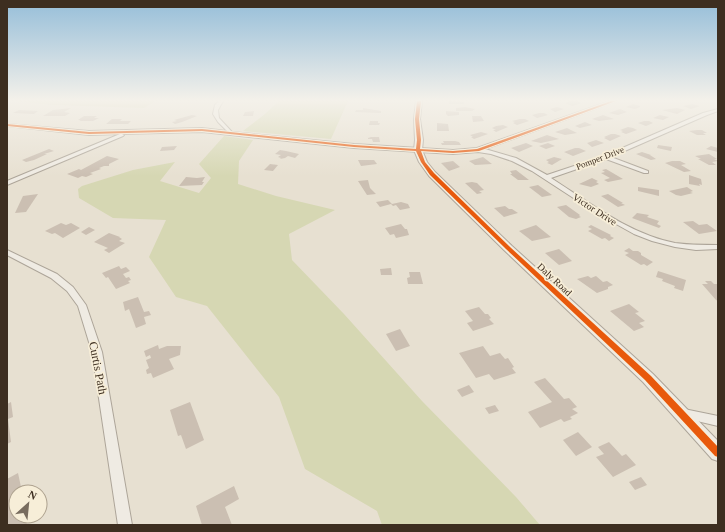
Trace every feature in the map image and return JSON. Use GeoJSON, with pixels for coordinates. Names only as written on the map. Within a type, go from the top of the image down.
{"type":"FeatureCollection","features":[{"type":"Feature","properties":{"kind":"street"},"geometry":{"type":"LineString","coordinates":[[7,126],[89,133],[202,130],[354,146],[453,152],[478,150],[545,126]]}},
{"type":"Feature","properties":{"kind":"street"},"geometry":{"type":"LineString","coordinates":[[223,126],[231,132]]}},
{"type":"Feature","properties":{"kind":"street","name":"Daly Road"},"geometry":{"type":"LineString","coordinates":[[418,126],[418,150],[423,162],[432,174],[508,248],[648,378],[718,453]]}},
{"type":"Feature","properties":{"kind":"street","name":"Pomper Drive"},"geometry":{"type":"LineString","coordinates":[[548,177],[606,157],[678,126]]}},
{"type":"Feature","properties":{"kind":"street"},"geometry":{"type":"LineString","coordinates":[[7,183],[125,133]]}},
{"type":"Feature","properties":{"kind":"street","name":"Victor Drive"},"geometry":{"type":"LineString","coordinates":[[478,150],[493,152],[520,161],[548,177],[607,218],[650,238],[678,246],[718,247]]}},
{"type":"Feature","properties":{"kind":"street"},"geometry":{"type":"LineString","coordinates":[[606,157],[646,172]]}},
{"type":"Feature","properties":{"kind":"street","name":"Curtis Path"},"geometry":{"type":"LineString","coordinates":[[7,252],[54,276],[70,289],[82,305],[96,352],[125,525]]}},
{"type":"Feature","properties":{"kind":"street"},"geometry":{"type":"LineString","coordinates":[[679,412],[718,421]]}},
{"type":"Feature","properties":{"kind":"green space"},"geometry":{"type":"Polygon","coordinates":[[[250,126],[337,126],[331,139],[243,131],[250,126]]]}},
{"type":"Feature","properties":{"kind":"green space"},"geometry":{"type":"Polygon","coordinates":[[[224,136],[253,140],[239,161],[238,184],[276,196],[335,210],[289,234],[292,260],[344,314],[422,401],[516,497],[540,525],[382,525],[377,511],[305,469],[279,397],[207,306],[176,297],[149,257],[166,220],[113,218],[79,198],[78,189],[82,186],[133,170],[175,162],[160,181],[199,193],[211,178],[199,164],[224,136]]]}},
{"type":"Feature","properties":{"kind":"building"},"geometry":{"type":"Polygon","coordinates":[[[437,126],[448,126],[449,131],[437,131],[437,126]]]}},
{"type":"Feature","properties":{"kind":"building"},"geometry":{"type":"Polygon","coordinates":[[[496,126],[508,127],[496,132],[493,130],[496,130],[492,128],[496,126]]]}},
{"type":"Feature","properties":{"kind":"building"},"geometry":{"type":"Polygon","coordinates":[[[575,126],[589,126],[580,128],[575,126]]]}},
{"type":"Feature","properties":{"kind":"building"},"geometry":{"type":"Polygon","coordinates":[[[628,127],[637,130],[626,134],[621,132],[623,131],[620,130],[628,127]]]}},
{"type":"Feature","properties":{"kind":"building"},"geometry":{"type":"Polygon","coordinates":[[[567,128],[577,133],[565,135],[555,132],[567,128]]]}},
{"type":"Feature","properties":{"kind":"building"},"geometry":{"type":"Polygon","coordinates":[[[702,130],[707,133],[703,133],[706,135],[697,135],[689,131],[702,130]]]}},
{"type":"Feature","properties":{"kind":"building"},"geometry":{"type":"Polygon","coordinates":[[[481,132],[488,134],[474,139],[470,135],[481,132]]]}},
{"type":"Feature","properties":{"kind":"building"},"geometry":{"type":"Polygon","coordinates":[[[611,134],[621,136],[610,141],[604,138],[611,134]]]}},
{"type":"Feature","properties":{"kind":"building"},"geometry":{"type":"Polygon","coordinates":[[[547,135],[559,139],[541,143],[531,141],[547,135]]]}},
{"type":"Feature","properties":{"kind":"building"},"geometry":{"type":"Polygon","coordinates":[[[371,137],[379,137],[380,142],[373,142],[372,139],[368,139],[371,137]]]}},
{"type":"Feature","properties":{"kind":"building"},"geometry":{"type":"Polygon","coordinates":[[[596,140],[604,143],[592,147],[587,143],[596,140]]]}},
{"type":"Feature","properties":{"kind":"building"},"geometry":{"type":"Polygon","coordinates":[[[443,141],[455,141],[459,142],[461,145],[442,145],[441,143],[444,143],[443,141]]]}},
{"type":"Feature","properties":{"kind":"building"},"geometry":{"type":"Polygon","coordinates":[[[526,143],[533,146],[519,152],[511,148],[526,143]]]}},
{"type":"Feature","properties":{"kind":"building"},"geometry":{"type":"Polygon","coordinates":[[[548,143],[555,146],[546,149],[539,146],[548,143]]]}},
{"type":"Feature","properties":{"kind":"building"},"geometry":{"type":"Polygon","coordinates":[[[658,145],[672,147],[671,151],[657,148],[658,145]]]}},
{"type":"Feature","properties":{"kind":"building"},"geometry":{"type":"Polygon","coordinates":[[[177,146],[174,150],[160,151],[162,147],[177,146]]]}},
{"type":"Feature","properties":{"kind":"building"},"geometry":{"type":"Polygon","coordinates":[[[711,146],[718,148],[718,152],[706,149],[711,146]]]}},
{"type":"Feature","properties":{"kind":"building"},"geometry":{"type":"Polygon","coordinates":[[[575,148],[586,151],[573,156],[564,152],[575,148]]]}},
{"type":"Feature","properties":{"kind":"building"},"geometry":{"type":"Polygon","coordinates":[[[49,149],[54,151],[44,154],[47,154],[34,160],[26,162],[22,160],[49,149]]]}},
{"type":"Feature","properties":{"kind":"building"},"geometry":{"type":"Polygon","coordinates":[[[280,150],[299,154],[295,158],[288,156],[280,159],[281,158],[278,157],[281,155],[275,154],[280,150]]]}},
{"type":"Feature","properties":{"kind":"building"},"geometry":{"type":"Polygon","coordinates":[[[642,152],[651,155],[656,159],[651,160],[636,154],[642,152]]]}},
{"type":"Feature","properties":{"kind":"building"},"geometry":{"type":"Polygon","coordinates":[[[709,154],[717,159],[714,159],[718,161],[712,162],[716,165],[709,165],[695,156],[709,154]]]}},
{"type":"Feature","properties":{"kind":"building"},"geometry":{"type":"Polygon","coordinates":[[[107,156],[119,159],[109,164],[109,166],[99,168],[101,169],[90,173],[93,174],[86,177],[82,176],[78,178],[67,174],[79,169],[81,170],[107,156]]]}},
{"type":"Feature","properties":{"kind":"building"},"geometry":{"type":"Polygon","coordinates":[[[483,157],[492,164],[475,165],[469,161],[483,157]]]}},
{"type":"Feature","properties":{"kind":"building"},"geometry":{"type":"Polygon","coordinates":[[[554,157],[562,159],[552,165],[547,163],[549,162],[546,160],[554,157]]]}},
{"type":"Feature","properties":{"kind":"building"},"geometry":{"type":"Polygon","coordinates":[[[358,160],[374,160],[377,164],[361,166],[358,160]]]}},
{"type":"Feature","properties":{"kind":"building"},"geometry":{"type":"Polygon","coordinates":[[[453,161],[460,167],[449,171],[441,163],[453,161]]]}},
{"type":"Feature","properties":{"kind":"building"},"geometry":{"type":"Polygon","coordinates":[[[680,161],[686,164],[681,165],[691,171],[684,172],[665,163],[680,161]]]}},
{"type":"Feature","properties":{"kind":"building"},"geometry":{"type":"Polygon","coordinates":[[[270,164],[278,165],[273,171],[264,170],[270,164]]]}},
{"type":"Feature","properties":{"kind":"building"},"geometry":{"type":"Polygon","coordinates":[[[606,169],[623,179],[608,182],[604,180],[610,178],[601,173],[605,172],[602,170],[606,169]]]}},
{"type":"Feature","properties":{"kind":"building"},"geometry":{"type":"Polygon","coordinates":[[[516,170],[529,180],[518,180],[510,174],[512,174],[510,171],[516,170]]]}},
{"type":"Feature","properties":{"kind":"building"},"geometry":{"type":"Polygon","coordinates":[[[689,175],[701,179],[702,185],[689,184],[689,175]]]}},
{"type":"Feature","properties":{"kind":"building"},"geometry":{"type":"Polygon","coordinates":[[[186,177],[205,177],[202,185],[179,186],[186,177]]]}},
{"type":"Feature","properties":{"kind":"building"},"geometry":{"type":"Polygon","coordinates":[[[592,178],[598,181],[596,182],[599,184],[591,187],[579,184],[592,178]]]}},
{"type":"Feature","properties":{"kind":"building"},"geometry":{"type":"Polygon","coordinates":[[[368,180],[370,188],[376,194],[367,195],[358,181],[368,180]]]}},
{"type":"Feature","properties":{"kind":"building"},"geometry":{"type":"Polygon","coordinates":[[[465,183],[477,183],[484,190],[479,191],[482,193],[477,194],[465,183]]]}},
{"type":"Feature","properties":{"kind":"building"},"geometry":{"type":"Polygon","coordinates":[[[538,185],[552,195],[542,197],[529,187],[538,185]]]}},
{"type":"Feature","properties":{"kind":"building"},"geometry":{"type":"Polygon","coordinates":[[[638,187],[659,190],[659,196],[638,191],[638,187]]]}},
{"type":"Feature","properties":{"kind":"building"},"geometry":{"type":"Polygon","coordinates":[[[687,187],[693,191],[690,192],[693,193],[681,196],[669,191],[687,187]]]}},
{"type":"Feature","properties":{"kind":"building"},"geometry":{"type":"Polygon","coordinates":[[[38,194],[26,212],[15,213],[23,196],[38,194]]]}},
{"type":"Feature","properties":{"kind":"building"},"geometry":{"type":"Polygon","coordinates":[[[608,194],[625,205],[618,207],[601,196],[608,194]]]}},
{"type":"Feature","properties":{"kind":"building"},"geometry":{"type":"Polygon","coordinates":[[[388,200],[392,204],[401,202],[408,204],[410,208],[400,210],[396,205],[393,206],[391,204],[380,207],[376,202],[388,200]]]}},
{"type":"Feature","properties":{"kind":"building"},"geometry":{"type":"Polygon","coordinates":[[[566,205],[581,217],[576,219],[569,217],[557,207],[566,205]]]}},
{"type":"Feature","properties":{"kind":"building"},"geometry":{"type":"Polygon","coordinates":[[[505,206],[518,213],[504,217],[494,208],[505,206]]]}},
{"type":"Feature","properties":{"kind":"building"},"geometry":{"type":"Polygon","coordinates":[[[637,213],[649,215],[647,217],[659,221],[657,224],[661,226],[659,228],[632,218],[637,213]]]}},
{"type":"Feature","properties":{"kind":"building"},"geometry":{"type":"Polygon","coordinates":[[[693,221],[699,225],[707,224],[717,231],[699,234],[683,222],[693,221]]]}},
{"type":"Feature","properties":{"kind":"building"},"geometry":{"type":"Polygon","coordinates":[[[61,223],[66,225],[71,223],[80,228],[63,238],[55,233],[52,234],[45,231],[61,223]]]}},
{"type":"Feature","properties":{"kind":"building"},"geometry":{"type":"Polygon","coordinates":[[[401,224],[405,229],[407,229],[409,235],[396,238],[394,234],[390,235],[385,228],[401,224]]]}},
{"type":"Feature","properties":{"kind":"building"},"geometry":{"type":"Polygon","coordinates":[[[536,225],[551,237],[532,241],[519,231],[536,225]]]}},
{"type":"Feature","properties":{"kind":"building"},"geometry":{"type":"Polygon","coordinates":[[[591,225],[614,238],[609,241],[605,238],[602,239],[588,231],[592,229],[588,227],[591,225]]]}},
{"type":"Feature","properties":{"kind":"building"},"geometry":{"type":"Polygon","coordinates":[[[89,227],[95,230],[86,235],[81,232],[89,227]]]}},
{"type":"Feature","properties":{"kind":"building"},"geometry":{"type":"Polygon","coordinates":[[[109,233],[120,237],[122,239],[119,241],[125,243],[109,253],[104,250],[108,248],[94,242],[109,233]]]}},
{"type":"Feature","properties":{"kind":"building"},"geometry":{"type":"Polygon","coordinates":[[[629,248],[633,251],[638,251],[641,255],[653,262],[647,266],[644,264],[641,265],[625,255],[629,253],[624,251],[629,248]]]}},
{"type":"Feature","properties":{"kind":"building"},"geometry":{"type":"Polygon","coordinates":[[[559,249],[572,261],[559,265],[545,253],[559,249]]]}},
{"type":"Feature","properties":{"kind":"building"},"geometry":{"type":"Polygon","coordinates":[[[119,266],[121,269],[126,267],[130,271],[123,274],[126,278],[129,277],[131,280],[128,281],[130,283],[116,289],[108,277],[106,278],[102,273],[119,266]]]}},
{"type":"Feature","properties":{"kind":"building"},"geometry":{"type":"Polygon","coordinates":[[[391,268],[392,275],[381,275],[380,269],[391,268]]]}},
{"type":"Feature","properties":{"kind":"building"},"geometry":{"type":"Polygon","coordinates":[[[658,271],[686,280],[683,291],[674,288],[675,286],[656,277],[658,271]]]}},
{"type":"Feature","properties":{"kind":"building"},"geometry":{"type":"Polygon","coordinates":[[[409,272],[420,272],[423,284],[408,284],[407,278],[410,277],[409,272]]]}},
{"type":"Feature","properties":{"kind":"building"},"geometry":{"type":"Polygon","coordinates":[[[588,276],[591,278],[596,276],[603,282],[607,281],[613,285],[608,287],[608,289],[597,293],[577,279],[588,276]]]}},
{"type":"Feature","properties":{"kind":"building"},"geometry":{"type":"Polygon","coordinates":[[[705,281],[711,281],[714,284],[718,284],[718,301],[702,284],[708,284],[705,281]]]}},
{"type":"Feature","properties":{"kind":"building"},"geometry":{"type":"Polygon","coordinates":[[[138,297],[144,312],[149,311],[151,315],[144,317],[146,324],[136,328],[129,309],[125,311],[123,302],[138,297]]]}},
{"type":"Feature","properties":{"kind":"building"},"geometry":{"type":"Polygon","coordinates":[[[629,304],[639,312],[635,313],[645,321],[639,323],[644,327],[634,331],[610,311],[629,304]]]}},
{"type":"Feature","properties":{"kind":"building"},"geometry":{"type":"Polygon","coordinates":[[[479,307],[485,314],[488,314],[491,318],[489,319],[494,324],[473,331],[467,323],[473,321],[465,311],[479,307]]]}},
{"type":"Feature","properties":{"kind":"building"},"geometry":{"type":"Polygon","coordinates":[[[400,329],[410,346],[396,351],[386,334],[400,329]]]}},
{"type":"Feature","properties":{"kind":"building"},"geometry":{"type":"Polygon","coordinates":[[[158,345],[159,349],[167,346],[181,346],[180,355],[169,359],[174,369],[153,378],[151,373],[147,374],[146,370],[149,368],[146,360],[151,358],[150,355],[146,357],[144,351],[158,345]]]}},
{"type":"Feature","properties":{"kind":"building"},"geometry":{"type":"Polygon","coordinates":[[[483,346],[490,356],[500,353],[505,359],[508,358],[516,373],[494,380],[489,374],[476,378],[459,353],[483,346]]]}},
{"type":"Feature","properties":{"kind":"building"},"geometry":{"type":"Polygon","coordinates":[[[545,378],[564,399],[569,398],[577,407],[572,409],[578,413],[570,417],[572,419],[564,422],[561,419],[540,428],[528,412],[552,402],[534,382],[545,378]]]}},
{"type":"Feature","properties":{"kind":"building"},"geometry":{"type":"Polygon","coordinates":[[[469,385],[474,392],[462,397],[457,390],[469,385]]]}},
{"type":"Feature","properties":{"kind":"building"},"geometry":{"type":"Polygon","coordinates":[[[11,402],[13,417],[8,419],[11,442],[7,444],[7,404],[11,402]]]}},
{"type":"Feature","properties":{"kind":"building"},"geometry":{"type":"Polygon","coordinates":[[[190,402],[204,440],[186,449],[181,435],[178,436],[170,410],[190,402]]]}},
{"type":"Feature","properties":{"kind":"building"},"geometry":{"type":"Polygon","coordinates":[[[495,405],[499,411],[489,414],[485,408],[495,405]]]}},
{"type":"Feature","properties":{"kind":"building"},"geometry":{"type":"Polygon","coordinates":[[[578,432],[592,447],[576,456],[563,440],[578,432]]]}},
{"type":"Feature","properties":{"kind":"building"},"geometry":{"type":"Polygon","coordinates":[[[609,442],[622,456],[626,454],[636,465],[613,477],[596,457],[604,454],[598,447],[609,442]]]}},
{"type":"Feature","properties":{"kind":"building"},"geometry":{"type":"Polygon","coordinates":[[[18,473],[20,484],[8,484],[8,524],[27,525],[7,525],[7,479],[18,473]]]}},
{"type":"Feature","properties":{"kind":"building"},"geometry":{"type":"Polygon","coordinates":[[[641,477],[647,485],[635,490],[629,482],[641,477]]]}},
{"type":"Feature","properties":{"kind":"building"},"geometry":{"type":"Polygon","coordinates":[[[234,486],[239,499],[225,507],[232,525],[202,525],[196,506],[234,486]]]}},
{"type":"Feature","properties":{"kind":"cycle path"},"geometry":{"type":"LineString","coordinates":[[15,126],[89,133],[202,130],[354,146],[453,152],[478,150],[545,126]]}},
{"type":"Feature","properties":{"kind":"cycle path"},"geometry":{"type":"LineString","coordinates":[[418,126],[418,150],[423,162],[432,174],[508,248],[648,378],[718,453]]}}]}
